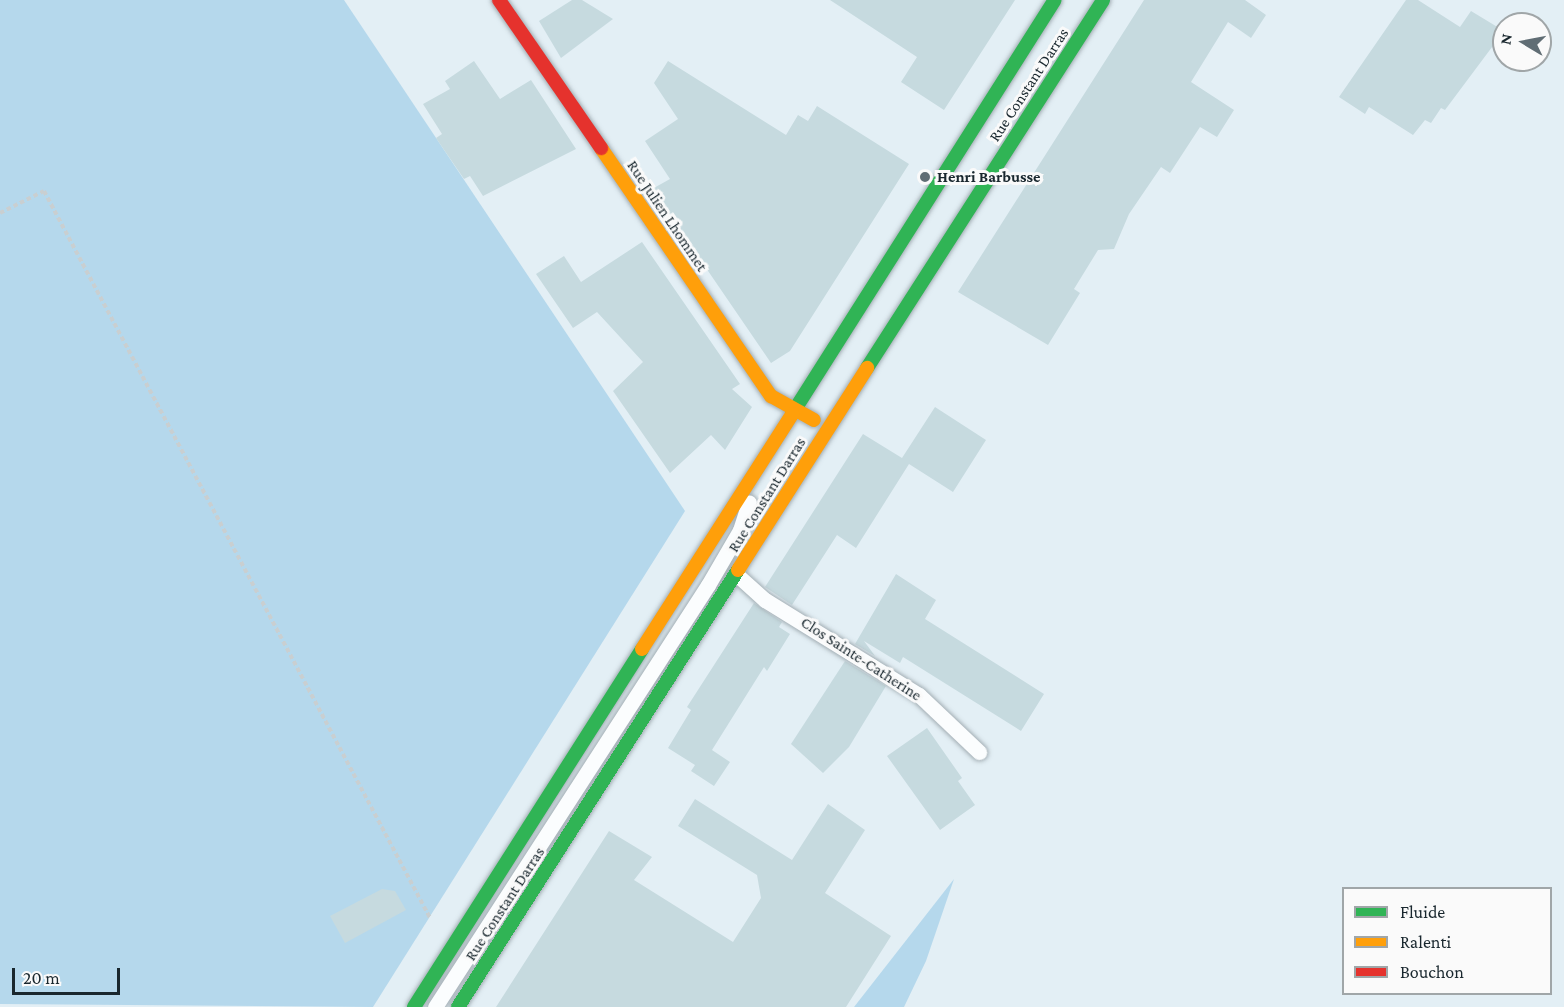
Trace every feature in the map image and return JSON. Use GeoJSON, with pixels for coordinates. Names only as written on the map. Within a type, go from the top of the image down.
{"type":"FeatureCollection","features":[{"type":"Feature","properties":{"kind":"main road","name":"Rue Julien Lhommet"},"geometry":{"type":"LineString","coordinates":[[499,0],[771,396],[829,428]]}},
{"type":"Feature","properties":{"kind":"main road","name":"Rue Constant Darras"},"geometry":{"type":"LineString","coordinates":[[414,1007],[682,592],[752,475],[1055,0]]}},
{"type":"Feature","properties":{"kind":"main road","name":"Rue Constant Darras"},"geometry":{"type":"LineString","coordinates":[[458,1007],[1103,0]]}},
{"type":"Feature","properties":{"kind":"lane"},"geometry":{"type":"LineString","coordinates":[[435,1007],[708,585],[740,530],[752,475]]}},
{"type":"Feature","properties":{"kind":"lane","name":"Clos Sainte-Catherine"},"geometry":{"type":"LineString","coordinates":[[736,574],[765,600],[919,694],[979,752]]}},
{"type":"Feature","properties":{"kind":"path"},"geometry":{"type":"LineString","coordinates":[[0,213],[44,191],[449,953]]}},
{"type":"Feature","properties":{"kind":"shaded area"},"geometry":{"type":"Polygon","coordinates":[[[0,0],[344,0],[685,511],[373,1007],[0,1004],[0,0]]]}},
{"type":"Feature","properties":{"kind":"shaded area"},"geometry":{"type":"Polygon","coordinates":[[[954,879],[926,961],[904,1007],[854,1007],[954,879]]]}},
{"type":"Feature","properties":{"kind":"building"},"geometry":{"type":"Polygon","coordinates":[[[572,0],[582,0],[613,19],[561,58],[539,21],[572,0]]]}},
{"type":"Feature","properties":{"kind":"building"},"geometry":{"type":"Polygon","coordinates":[[[830,0],[1015,0],[944,110],[901,82],[917,57],[830,0]]]}},
{"type":"Feature","properties":{"kind":"building"},"geometry":{"type":"Polygon","coordinates":[[[1144,0],[1245,0],[1266,15],[1251,38],[1228,22],[1191,82],[1234,110],[1217,137],[1200,127],[1170,173],[1161,167],[1129,214],[1114,249],[1098,250],[1074,289],[1080,293],[1048,345],[958,292],[1144,0]]]}},
{"type":"Feature","properties":{"kind":"building"},"geometry":{"type":"Polygon","coordinates":[[[1406,0],[1418,0],[1460,27],[1471,11],[1492,24],[1492,47],[1445,110],[1441,108],[1431,123],[1425,120],[1413,135],[1369,107],[1365,114],[1339,97],[1406,0]]]}},
{"type":"Feature","properties":{"kind":"building"},"geometry":{"type":"Polygon","coordinates":[[[474,61],[500,99],[531,80],[576,149],[483,196],[470,176],[464,179],[436,138],[442,134],[423,104],[450,89],[445,81],[474,61]]]}},
{"type":"Feature","properties":{"kind":"building"},"geometry":{"type":"Polygon","coordinates":[[[668,61],[786,135],[798,115],[808,121],[817,106],[909,164],[790,351],[771,363],[652,189],[670,179],[645,141],[678,119],[654,83],[668,61]]]}},
{"type":"Feature","properties":{"kind":"building"},"geometry":{"type":"Polygon","coordinates":[[[642,242],[740,384],[732,389],[752,407],[725,450],[711,435],[670,473],[613,391],[643,362],[597,312],[573,328],[536,274],[564,256],[581,282],[642,242]]]}},
{"type":"Feature","properties":{"kind":"building"},"geometry":{"type":"Polygon","coordinates":[[[935,407],[986,440],[953,492],[909,464],[856,548],[837,535],[792,605],[765,587],[863,434],[902,458],[935,407]]]}},
{"type":"Feature","properties":{"kind":"building"},"geometry":{"type":"Polygon","coordinates":[[[896,574],[936,600],[925,619],[1044,694],[1021,731],[903,657],[900,663],[864,641],[875,656],[855,644],[896,574]]]}},
{"type":"Feature","properties":{"kind":"building"},"geometry":{"type":"Polygon","coordinates":[[[754,603],[782,622],[779,627],[790,634],[767,671],[764,667],[712,750],[730,762],[714,786],[691,771],[695,765],[668,748],[691,710],[687,707],[754,603]]]}},
{"type":"Feature","properties":{"kind":"building"},"geometry":{"type":"Polygon","coordinates":[[[845,661],[886,686],[849,747],[823,773],[791,744],[845,661]]]}},
{"type":"Feature","properties":{"kind":"building"},"geometry":{"type":"Polygon","coordinates":[[[927,728],[962,778],[958,781],[975,805],[940,830],[887,756],[927,728]]]}},
{"type":"Feature","properties":{"kind":"building"},"geometry":{"type":"Polygon","coordinates":[[[695,799],[792,860],[828,804],[865,830],[825,893],[891,936],[846,1007],[496,1007],[609,831],[652,857],[634,880],[733,942],[761,898],[757,875],[678,826],[695,799]]]}},
{"type":"Feature","properties":{"kind":"building"},"geometry":{"type":"Polygon","coordinates":[[[382,889],[395,891],[406,910],[345,943],[330,916],[382,889]]]}},
{"type":"Feature","properties":{"kind":"traffic: fast"},"geometry":{"type":"LineString","coordinates":[[792,414],[1055,0]]}},
{"type":"Feature","properties":{"kind":"traffic: fast"},"geometry":{"type":"LineString","coordinates":[[867,368],[1103,0]]}},
{"type":"Feature","properties":{"kind":"traffic: fast"},"geometry":{"type":"LineString","coordinates":[[458,1007],[738,570]]}},
{"type":"Feature","properties":{"kind":"traffic: fast"},"geometry":{"type":"LineString","coordinates":[[414,1007],[642,649]]}},
{"type":"Feature","properties":{"kind":"traffic: slow"},"geometry":{"type":"LineString","coordinates":[[601,148],[771,396],[814,420]]}},
{"type":"Feature","properties":{"kind":"traffic: slow"},"geometry":{"type":"LineString","coordinates":[[738,570],[867,368]]}},
{"type":"Feature","properties":{"kind":"traffic: slow"},"geometry":{"type":"LineString","coordinates":[[642,649],[792,414]]}},
{"type":"Feature","properties":{"kind":"traffic: jam"},"geometry":{"type":"LineString","coordinates":[[499,0],[601,148]]}},
{"type":"Feature","properties":{"kind":"place","name":"Henri Barbusse"},"geometry":{"type":"Point","coordinates":[925,177]}}]}
